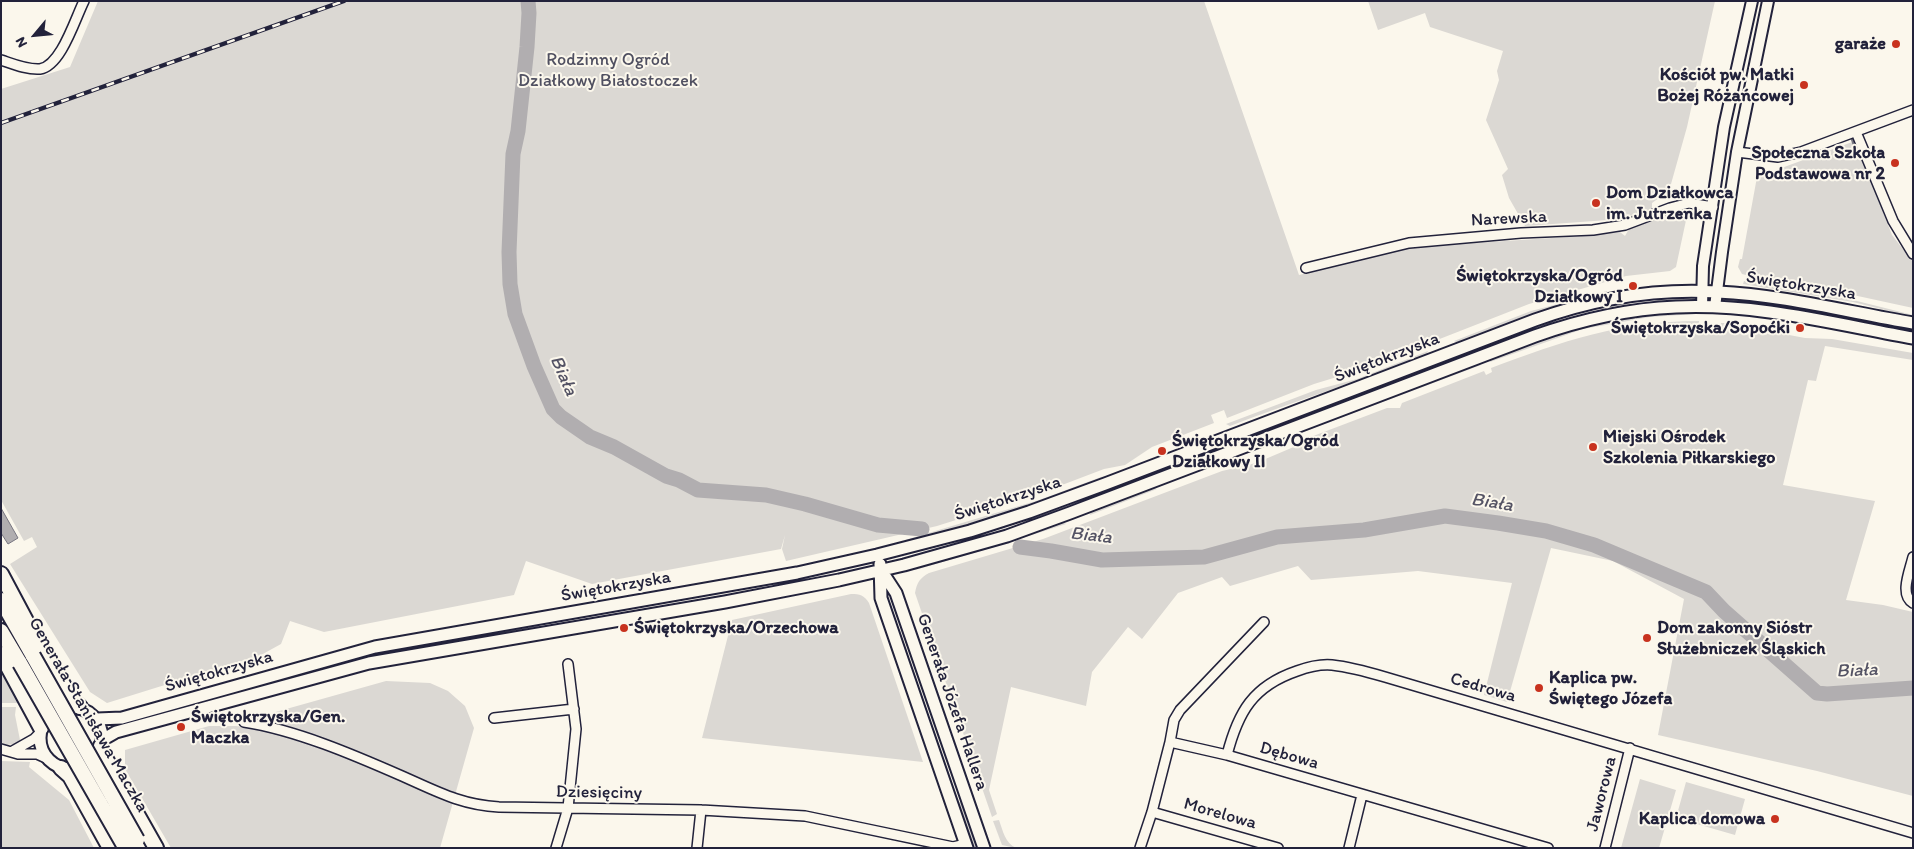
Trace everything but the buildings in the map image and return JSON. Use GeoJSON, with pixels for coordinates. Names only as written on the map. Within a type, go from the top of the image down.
{"type":"FeatureCollection","features":[{"type":"Feature","properties":{"kind":"highway"},"geometry":{"type":"LineString","coordinates":[[1,574],[72,700],[80,707]]}},
{"type":"Feature","properties":{"kind":"highway","name":"Generała Stanisława Maczka"},"geometry":{"type":"LineString","coordinates":[[1,600],[140,844]]}},
{"type":"Feature","properties":{"kind":"highway","name":"Generała Stanisława Maczka"},"geometry":{"type":"LineString","coordinates":[[1,631],[20,662],[120,847]]}},
{"type":"Feature","properties":{"kind":"highway"},"geometry":{"type":"LineString","coordinates":[[1,654],[40,730]]}},
{"type":"Feature","properties":{"kind":"highway"},"geometry":{"type":"LineString","coordinates":[[102,743],[104,756],[156,848]]}},
{"type":"Feature","properties":{"kind":"highway"},"geometry":{"type":"LineString","coordinates":[[62,768],[70,776],[120,847]]}},
{"type":"Feature","properties":{"kind":"main road","name":"Świętokrzyska"},"geometry":{"type":"LineString","coordinates":[[97,719],[122,718],[375,647],[797,573],[970,531],[1065,499],[1535,320],[1578,306],[1643,294],[1716,291],[1766,297],[1913,323]]}},
{"type":"Feature","properties":{"kind":"main road","name":"Świętokrzyska"},"geometry":{"type":"LineString","coordinates":[[102,743],[116,732],[370,663],[725,602],[881,570],[1007,536],[1070,514],[1535,336],[1581,322],[1649,309],[1715,307],[1802,318],[1913,338]]}},
{"type":"Feature","properties":{"kind":"main road"},"geometry":{"type":"LineString","coordinates":[[1444,355],[1451,354],[1455,360],[1453,367],[1448,369]]}},
{"type":"Feature","properties":{"kind":"main road"},"geometry":{"type":"LineString","coordinates":[[1065,499],[1070,514]]}},
{"type":"Feature","properties":{"kind":"main road","name":"Generała Józefa Hallera"},"geometry":{"type":"LineString","coordinates":[[877,555],[881,570],[881,598],[966,846]]}},
{"type":"Feature","properties":{"kind":"main road","name":"Generała Józefa Hallera"},"geometry":{"type":"LineString","coordinates":[[881,570],[896,593],[984,848]]}},
{"type":"Feature","properties":{"kind":"main road"},"geometry":{"type":"LineString","coordinates":[[68,706],[80,707],[97,719],[101,728],[102,743],[96,758],[86,766],[71,769],[62,768],[48,759],[43,752],[39,741],[40,730],[48,716],[55,710],[68,706]]}},
{"type":"Feature","properties":{"kind":"main road"},"geometry":{"type":"LineString","coordinates":[[921,713],[935,708]]}},
{"type":"Feature","properties":{"kind":"street"},"geometry":{"type":"LineString","coordinates":[[1,60],[33,69],[48,66],[58,57],[84,1]]}},
{"type":"Feature","properties":{"kind":"street"},"geometry":{"type":"LineString","coordinates":[[1702,307],[1703,271],[1724,127],[1752,1]]}},
{"type":"Feature","properties":{"kind":"street"},"geometry":{"type":"LineString","coordinates":[[1715,307],[1737,152],[1768,1]]}},
{"type":"Feature","properties":{"kind":"street"},"geometry":{"type":"LineString","coordinates":[[1737,152],[1765,156],[1792,154],[1913,110]]}},
{"type":"Feature","properties":{"kind":"street"},"geometry":{"type":"LineString","coordinates":[[1856,132],[1893,221],[1913,254]]}},
{"type":"Feature","properties":{"kind":"street","name":"Narewska"},"geometry":{"type":"LineString","coordinates":[[1306,268],[1410,243],[1521,233],[1593,230],[1625,225],[1689,203],[1713,207]]}},
{"type":"Feature","properties":{"kind":"street"},"geometry":{"type":"LineString","coordinates":[[1709,232],[1712,237],[1717,238],[1724,234]]}},
{"type":"Feature","properties":{"kind":"street"},"geometry":{"type":"LineString","coordinates":[[1913,558],[1905,592],[1908,599],[1913,603]]}},
{"type":"Feature","properties":{"kind":"street"},"geometry":{"type":"LineString","coordinates":[[1140,848],[1152,812],[1174,720],[1180,710],[1264,622]]}},
{"type":"Feature","properties":{"kind":"street"},"geometry":{"type":"LineString","coordinates":[[556,848],[568,808],[576,729],[568,664]]}},
{"type":"Feature","properties":{"kind":"street","name":"Cedrowa"},"geometry":{"type":"LineString","coordinates":[[1227,755],[1234,727],[1243,711],[1254,697],[1270,683],[1284,675],[1306,668],[1330,665],[1385,677],[1913,833]]}},
{"type":"Feature","properties":{"kind":"street"},"geometry":{"type":"LineString","coordinates":[[494,718],[574,709]]}},
{"type":"Feature","properties":{"kind":"street","name":"Dziesięciny"},"geometry":{"type":"LineString","coordinates":[[244,722],[276,728],[404,777],[442,795],[464,802],[500,807],[701,810],[806,816],[953,847],[966,846]]}},
{"type":"Feature","properties":{"kind":"street"},"geometry":{"type":"LineString","coordinates":[[11,752],[34,740],[40,730]]}},
{"type":"Feature","properties":{"kind":"street","name":"Dębowa"},"geometry":{"type":"LineString","coordinates":[[1170,742],[1227,755],[1548,848]]}},
{"type":"Feature","properties":{"kind":"street"},"geometry":{"type":"LineString","coordinates":[[1,748],[18,754],[36,754],[48,759]]}},
{"type":"Feature","properties":{"kind":"street","name":"Jaworowa"},"geometry":{"type":"LineString","coordinates":[[1605,848],[1630,748]]}},
{"type":"Feature","properties":{"kind":"street"},"geometry":{"type":"LineString","coordinates":[[1349,848],[1362,795]]}},
{"type":"Feature","properties":{"kind":"street"},"geometry":{"type":"LineString","coordinates":[[696,848],[701,810]]}},
{"type":"Feature","properties":{"kind":"street","name":"Morelowa"},"geometry":{"type":"LineString","coordinates":[[1152,812],[1278,848]]}},
{"type":"Feature","properties":{"kind":"green space","name":"Rodzinny Ogród Działkowy Białostoczek"},"geometry":{"type":"Polygon","coordinates":[[[98,1],[1204,1],[1299,275],[1411,247],[1620,232],[1625,236],[1629,229],[1650,220],[1675,212],[1688,211],[1676,267],[1670,271],[1626,276],[1529,304],[1363,369],[1314,384],[1227,418],[1224,410],[1211,415],[1214,423],[1152,447],[1125,465],[1104,469],[1041,493],[937,526],[786,561],[782,549],[785,535],[781,549],[592,584],[526,561],[514,595],[324,632],[290,621],[281,644],[261,655],[107,703],[90,692],[10,564],[37,547],[32,537],[24,541],[1,500],[1,89],[70,67],[98,1]]]}},
{"type":"Feature","properties":{"kind":"green space"},"geometry":{"type":"Polygon","coordinates":[[[1368,1],[1715,1],[1687,127],[1667,192],[1652,203],[1652,209],[1622,219],[1525,226],[1509,198],[1502,175],[1508,169],[1486,120],[1499,80],[1497,71],[1503,51],[1430,27],[1425,13],[1378,30],[1368,1]]]}},
{"type":"Feature","properties":{"kind":"green space"},"geometry":{"type":"Polygon","coordinates":[[[1855,141],[1892,235],[1913,262],[1913,308],[1807,285],[1746,275],[1742,274],[1738,267],[1740,259],[1742,259],[1757,177],[1855,141]]]}},
{"type":"Feature","properties":{"kind":"green space"},"geometry":{"type":"Polygon","coordinates":[[[1744,281],[1853,300],[1913,315],[1913,317],[1853,302],[1743,284],[1744,281]]]}},
{"type":"Feature","properties":{"kind":"green space"},"geometry":{"type":"Polygon","coordinates":[[[1607,291],[1607,293],[1601,296],[1533,315],[1458,343],[1454,341],[1531,311],[1607,291]]]}},
{"type":"Feature","properties":{"kind":"green space"},"geometry":{"type":"Polygon","coordinates":[[[1741,298],[1913,328],[1913,333],[1741,304],[1741,298]]]}},
{"type":"Feature","properties":{"kind":"green space"},"geometry":{"type":"Polygon","coordinates":[[[1688,312],[1696,314],[1650,317],[1583,329],[1490,362],[1491,358],[1583,326],[1627,317],[1688,312]]]}},
{"type":"Feature","properties":{"kind":"green space"},"geometry":{"type":"Polygon","coordinates":[[[1699,321],[1699,328],[1720,329],[1721,323],[1740,323],[1805,338],[1832,339],[1913,353],[1913,360],[1825,346],[1816,381],[1808,380],[1783,485],[1875,501],[1846,600],[1883,605],[1913,612],[1913,796],[1817,771],[1658,735],[1684,599],[1613,561],[1551,548],[1507,702],[1484,695],[1512,583],[1418,571],[1311,580],[1298,566],[1230,586],[1222,577],[1178,593],[1142,639],[1128,627],[1092,672],[1086,706],[1011,687],[989,790],[997,814],[992,817],[915,593],[919,581],[926,575],[1043,539],[1222,471],[1256,463],[1296,446],[1308,438],[1387,408],[1400,408],[1402,403],[1484,371],[1486,375],[1492,372],[1491,368],[1543,349],[1592,334],[1617,329],[1670,322],[1699,321]]]}},
{"type":"Feature","properties":{"kind":"green space"},"geometry":{"type":"Polygon","coordinates":[[[1544,322],[1545,324],[1506,342],[1459,360],[1457,354],[1544,322]]]}},
{"type":"Feature","properties":{"kind":"green space"},"geometry":{"type":"Polygon","coordinates":[[[1428,351],[1426,356],[1402,365],[1230,426],[1226,424],[1316,390],[1357,379],[1428,351]]]}},
{"type":"Feature","properties":{"kind":"green space"},"geometry":{"type":"Polygon","coordinates":[[[1449,358],[1417,376],[1218,452],[1220,445],[1449,358]]]}},
{"type":"Feature","properties":{"kind":"green space"},"geometry":{"type":"Polygon","coordinates":[[[1479,363],[1481,365],[1295,435],[1302,430],[1479,363]]]}},
{"type":"Feature","properties":{"kind":"green space"},"geometry":{"type":"Polygon","coordinates":[[[1213,448],[1211,455],[1072,507],[1104,490],[1213,448]]]}},
{"type":"Feature","properties":{"kind":"green space"},"geometry":{"type":"Polygon","coordinates":[[[1117,474],[1038,503],[904,543],[905,540],[1039,500],[1101,477],[1117,474]]]}},
{"type":"Feature","properties":{"kind":"green space"},"geometry":{"type":"Polygon","coordinates":[[[1153,487],[1157,489],[1090,515],[1091,511],[1153,487]]]}},
{"type":"Feature","properties":{"kind":"green space"},"geometry":{"type":"Polygon","coordinates":[[[1063,522],[1066,524],[998,546],[915,570],[911,568],[1063,522]]]}},
{"type":"Feature","properties":{"kind":"green space"},"geometry":{"type":"Polygon","coordinates":[[[851,594],[862,596],[869,603],[923,762],[702,738],[732,620],[851,594]]]}},
{"type":"Feature","properties":{"kind":"green space"},"geometry":{"type":"Polygon","coordinates":[[[1,666],[20,703],[1,703],[1,666]]]}},
{"type":"Feature","properties":{"kind":"green space"},"geometry":{"type":"Polygon","coordinates":[[[386,681],[430,683],[448,691],[465,706],[474,728],[440,848],[171,848],[125,769],[125,750],[209,726],[236,726],[267,730],[272,713],[386,681]]]}},
{"type":"Feature","properties":{"kind":"green space"},"geometry":{"type":"Polygon","coordinates":[[[1,707],[16,707],[15,715],[19,743],[7,745],[1,742],[1,707]]]}},
{"type":"Feature","properties":{"kind":"green space"},"geometry":{"type":"Polygon","coordinates":[[[1,761],[30,762],[29,767],[69,800],[94,848],[1,848],[1,761]]]}},
{"type":"Feature","properties":{"kind":"green space"},"geometry":{"type":"Polygon","coordinates":[[[1640,779],[1676,790],[1659,848],[1621,848],[1640,779]]]}},
{"type":"Feature","properties":{"kind":"green space"},"geometry":{"type":"Polygon","coordinates":[[[1686,782],[1745,799],[1735,835],[1676,818],[1686,782]]]}},
{"type":"Feature","properties":{"kind":"green space"},"geometry":{"type":"Polygon","coordinates":[[[961,802],[978,848],[973,848],[957,803],[961,802]]]}},
{"type":"Feature","properties":{"kind":"green space"},"geometry":{"type":"Polygon","coordinates":[[[999,820],[1007,840],[1016,848],[1002,845],[993,821],[999,820]]]}},
{"type":"Feature","properties":{"kind":"shaded area"},"geometry":{"type":"Polygon","coordinates":[[[1,508],[18,538],[8,544],[1,533],[1,508]]]}},
{"type":"Feature","properties":{"kind":"waterway","name":"Biała"},"geometry":{"type":"LineString","coordinates":[[528,1],[527,47],[518,131],[513,154],[509,252],[510,284],[515,314],[534,366],[553,409],[561,417],[590,437],[614,447],[666,476],[679,480],[698,490],[766,495],[878,525],[922,529]]}},
{"type":"Feature","properties":{"kind":"waterway"},"geometry":{"type":"LineString","coordinates":[[1852,139],[1854,145]]}},
{"type":"Feature","properties":{"kind":"waterway","name":"Biała"},"geometry":{"type":"LineString","coordinates":[[1020,547],[1102,560],[1204,557],[1277,537],[1364,530],[1445,516],[1498,523],[1546,531],[1594,545],[1706,592],[1724,611],[1817,693],[1827,694],[1913,688]]}},
{"type":"Feature","properties":{"kind":"railway"},"geometry":{"type":"LineString","coordinates":[[1,123],[344,1]]}},
{"type":"Feature","properties":{"kind":"place","name":"garaże"},"geometry":{"type":"Point","coordinates":[1896,44]}},
{"type":"Feature","properties":{"kind":"place","name":"Kościół pw. Matki Bożej Różańcowej"},"geometry":{"type":"Point","coordinates":[1804,85]}},
{"type":"Feature","properties":{"kind":"place","name":"Społeczna Szkoła Podstawowa nr 2"},"geometry":{"type":"Point","coordinates":[1895,163]}},
{"type":"Feature","properties":{"kind":"place","name":"Dom Działkowca im. Jutrzenka"},"geometry":{"type":"Point","coordinates":[1596,203]}},
{"type":"Feature","properties":{"kind":"place","name":"Świętokrzyska/Ogród Działkowy I"},"geometry":{"type":"Point","coordinates":[1633,286]}},
{"type":"Feature","properties":{"kind":"place","name":"Świętokrzyska/Sopoćki"},"geometry":{"type":"Point","coordinates":[1800,328]}},
{"type":"Feature","properties":{"kind":"place","name":"Miejski Ośrodek Szkolenia Piłkarskiego"},"geometry":{"type":"Point","coordinates":[1593,447]}},
{"type":"Feature","properties":{"kind":"place","name":"Świętokrzyska/Ogród Działkowy II"},"geometry":{"type":"Point","coordinates":[1162,451]}},
{"type":"Feature","properties":{"kind":"place","name":"Świętokrzyska/Orzechowa"},"geometry":{"type":"Point","coordinates":[624,628]}},
{"type":"Feature","properties":{"kind":"place","name":"Dom zakonny Sióstr Służebniczek Śląskich"},"geometry":{"type":"Point","coordinates":[1647,638]}},
{"type":"Feature","properties":{"kind":"place","name":"Kaplica pw. Świętego Józefa"},"geometry":{"type":"Point","coordinates":[1539,688]}},
{"type":"Feature","properties":{"kind":"place","name":"Świętokrzyska/Gen. Maczka"},"geometry":{"type":"Point","coordinates":[181,727]}},
{"type":"Feature","properties":{"kind":"place","name":"Kaplica domowa"},"geometry":{"type":"Point","coordinates":[1775,819]}}]}
